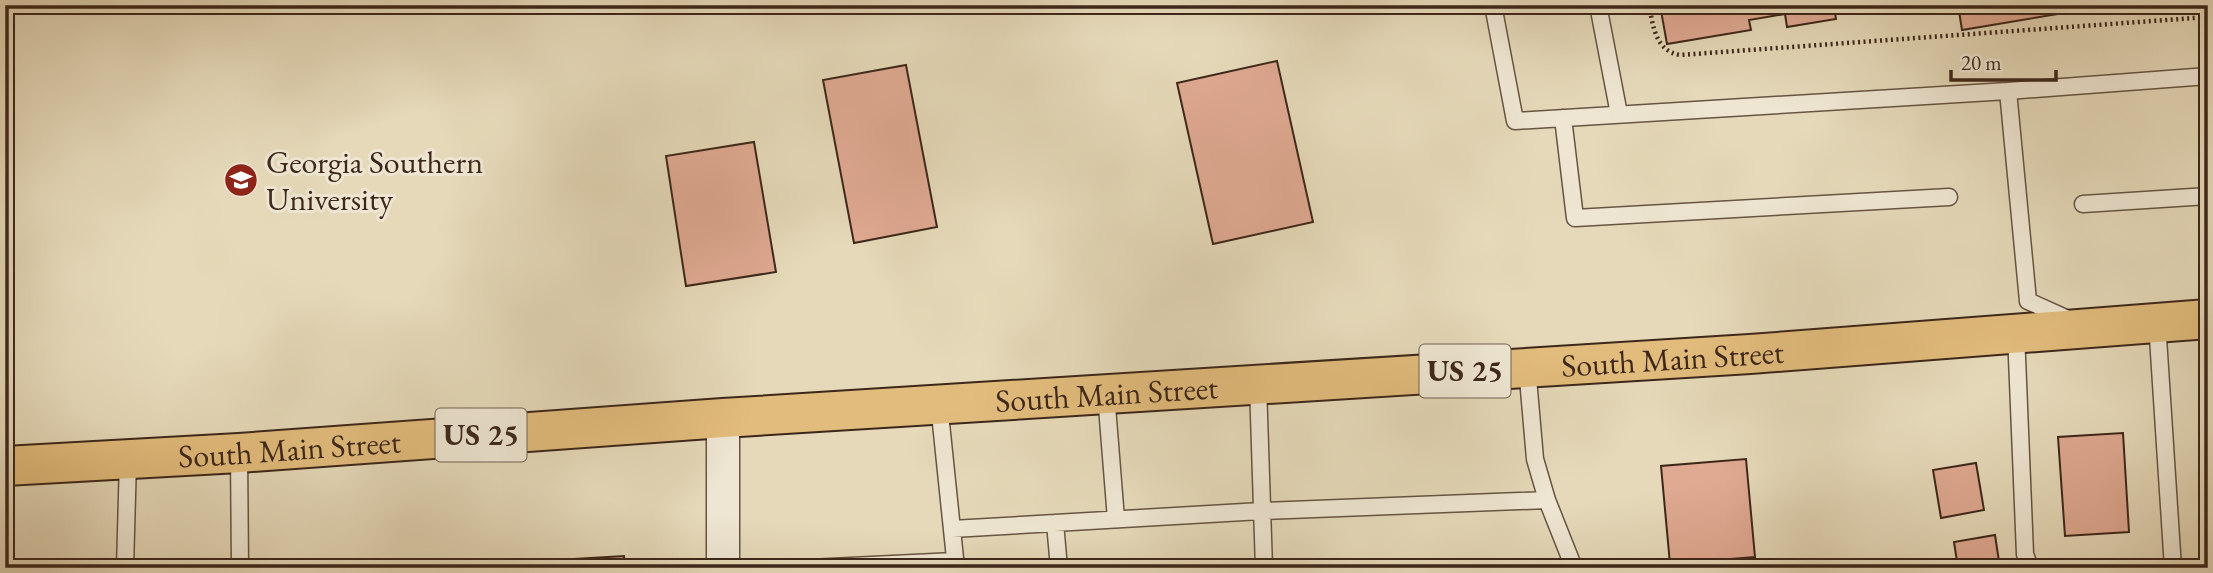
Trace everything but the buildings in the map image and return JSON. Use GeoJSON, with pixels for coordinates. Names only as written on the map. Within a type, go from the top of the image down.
{"type":"FeatureCollection","features":[{"type":"Feature","properties":{"kind":"main road","name":"South Main Street"},"geometry":{"type":"LineString","coordinates":[[5,466],[1750,354],[2208,319]]}},
{"type":"Feature","properties":{"kind":"street"},"geometry":{"type":"LineString","coordinates":[[723,418],[723,568]]}},
{"type":"Feature","properties":{"kind":"lane"},"geometry":{"type":"LineString","coordinates":[[1493,5],[1515,121],[2208,76]]}},
{"type":"Feature","properties":{"kind":"lane"},"geometry":{"type":"LineString","coordinates":[[1598,5],[1619,114]]}},
{"type":"Feature","properties":{"kind":"lane"},"geometry":{"type":"LineString","coordinates":[[2008,91],[2028,301],[2085,327]]}},
{"type":"Feature","properties":{"kind":"lane"},"geometry":{"type":"LineString","coordinates":[[1563,118],[1575,218],[1949,197]]}},
{"type":"Feature","properties":{"kind":"lane"},"geometry":{"type":"LineString","coordinates":[[2083,204],[2208,197]]}},
{"type":"Feature","properties":{"kind":"lane"},"geometry":{"type":"LineString","coordinates":[[2157,322],[2173,568]]}},
{"type":"Feature","properties":{"kind":"lane"},"geometry":{"type":"LineString","coordinates":[[2015,332],[2025,554],[2030,568]]}},
{"type":"Feature","properties":{"kind":"lane"},"geometry":{"type":"LineString","coordinates":[[1527,367],[1535,459],[1547,500],[1574,568]]}},
{"type":"Feature","properties":{"kind":"lane"},"geometry":{"type":"LineString","coordinates":[[1258,384],[1264,568]]}},
{"type":"Feature","properties":{"kind":"lane"},"geometry":{"type":"LineString","coordinates":[[1106,394],[1116,519]]}},
{"type":"Feature","properties":{"kind":"lane"},"geometry":{"type":"LineString","coordinates":[[808,568],[956,565],[939,404]]}},
{"type":"Feature","properties":{"kind":"lane"},"geometry":{"type":"LineString","coordinates":[[239,453],[240,568]]}},
{"type":"Feature","properties":{"kind":"lane"},"geometry":{"type":"LineString","coordinates":[[125,568],[128,460]]}},
{"type":"Feature","properties":{"kind":"lane"},"geometry":{"type":"LineString","coordinates":[[952,529],[1261,511],[1547,500]]}},
{"type":"Feature","properties":{"kind":"lane"},"geometry":{"type":"LineString","coordinates":[[1055,523],[1059,568]]}},
{"type":"Feature","properties":{"kind":"path"},"geometry":{"type":"LineString","coordinates":[[1649,5],[1656,36],[1668,51],[1680,55],[2208,17]]}},
{"type":"Feature","properties":{"kind":"place","name":"Georgia Southern University"},"geometry":{"type":"Point","coordinates":[241,180]}}]}
